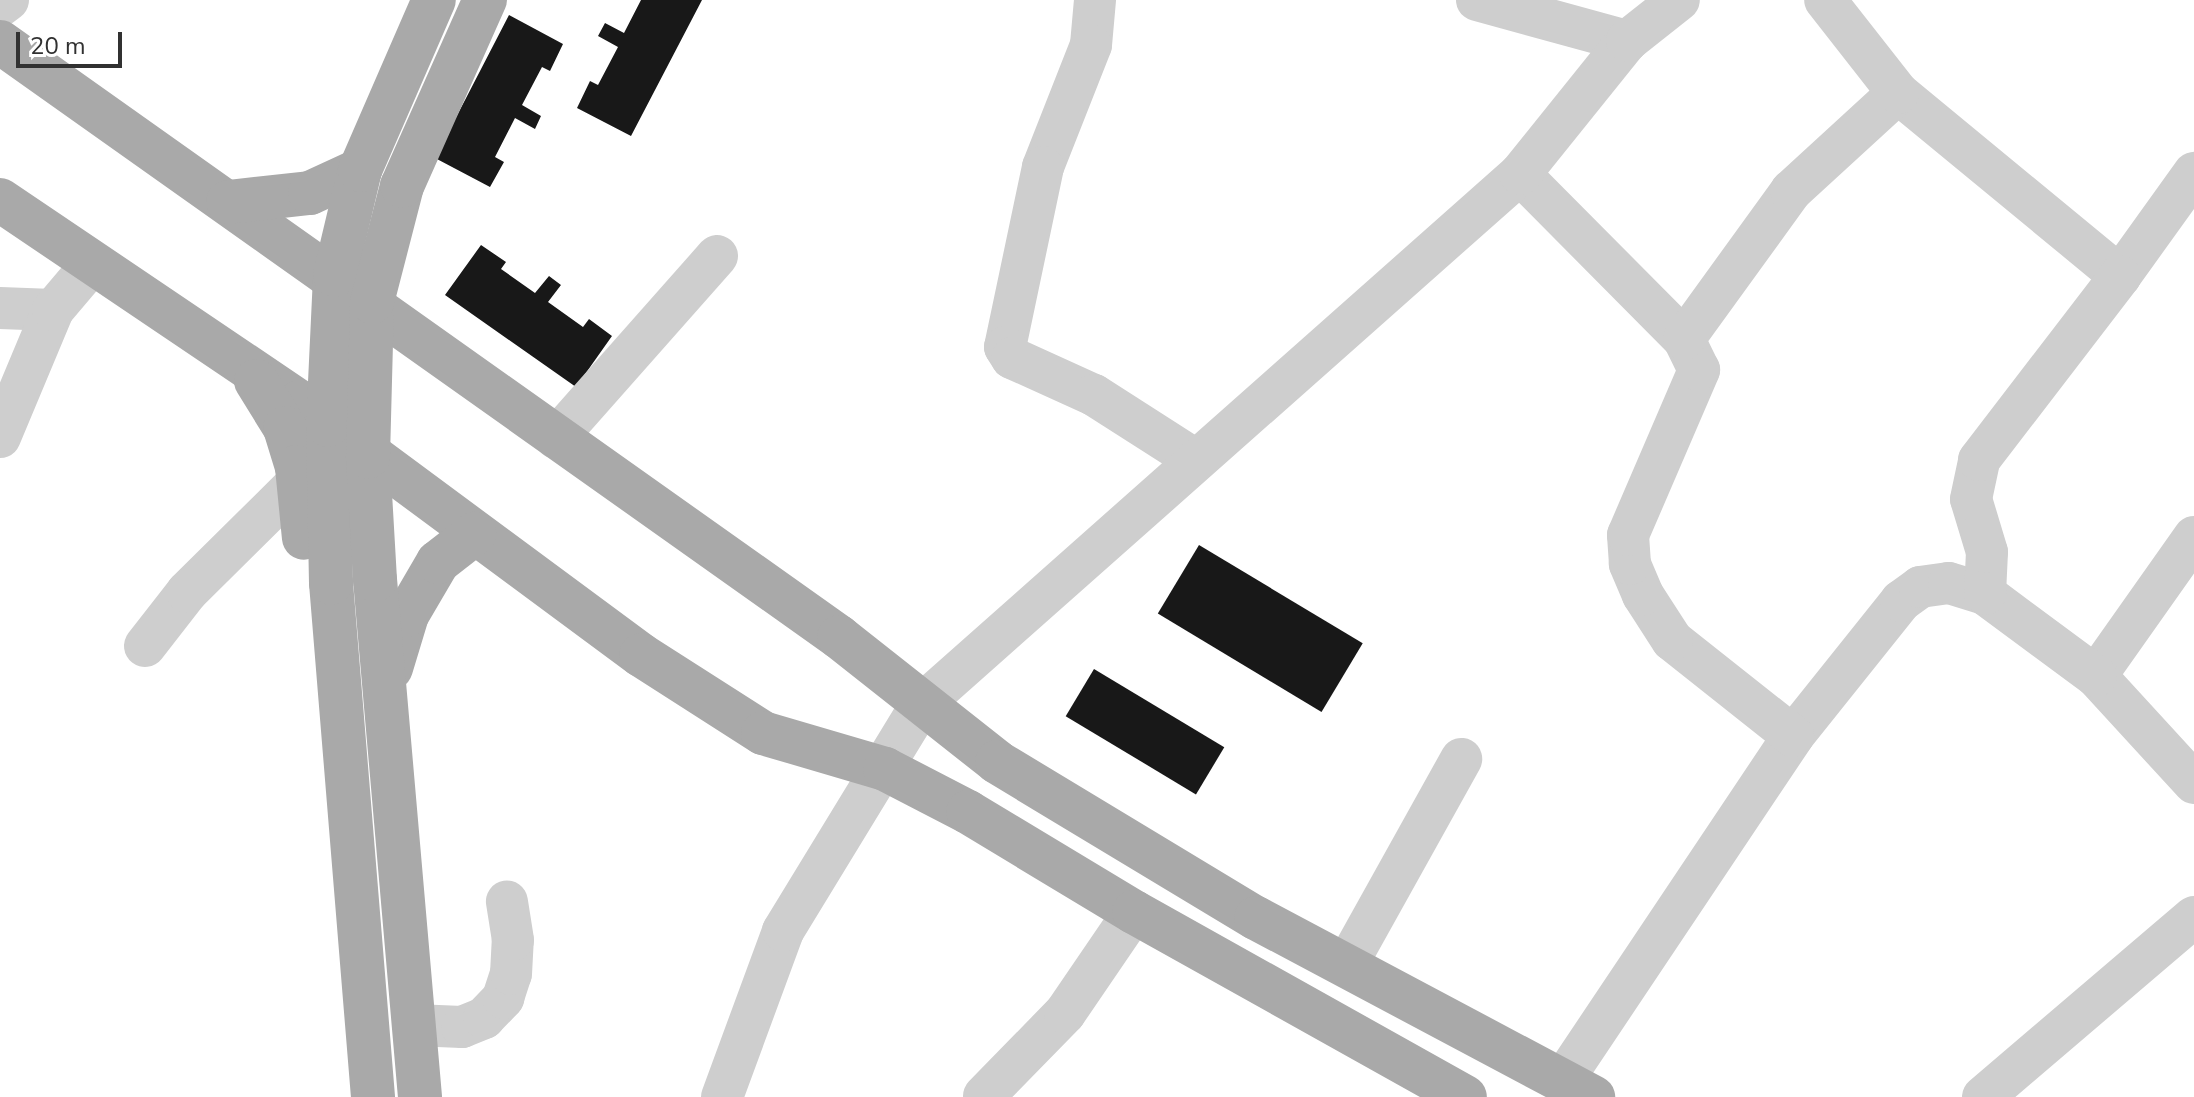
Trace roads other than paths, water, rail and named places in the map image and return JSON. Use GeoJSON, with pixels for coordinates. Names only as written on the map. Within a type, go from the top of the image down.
{"type":"FeatureCollection","features":[{"type":"Feature","properties":{"kind":"main road"},"geometry":{"type":"LineString","coordinates":[[373,1097],[339,686],[328,425],[335,275],[360,170],[434,0]]}},
{"type":"Feature","properties":{"kind":"main road"},"geometry":{"type":"LineString","coordinates":[[420,1097],[404,949],[387,682],[368,457],[372,302],[391,221],[485,0]]}},
{"type":"Feature","properties":{"kind":"main road"},"geometry":{"type":"LineString","coordinates":[[0,42],[335,275],[556,438],[839,637],[921,705],[997,762],[1346,966],[1578,1088]]}},
{"type":"Feature","properties":{"kind":"main road"},"geometry":{"type":"LineString","coordinates":[[228,202],[310,193],[360,170]]}},
{"type":"Feature","properties":{"kind":"main road"},"geometry":{"type":"LineString","coordinates":[[0,200],[245,365],[641,655],[763,733],[885,769],[968,812],[1134,912],[1465,1097]]}},
{"type":"Feature","properties":{"kind":"main road"},"geometry":{"type":"LineString","coordinates":[[391,221],[402,276],[451,360]]}},
{"type":"Feature","properties":{"kind":"main road"},"geometry":{"type":"LineString","coordinates":[[245,365],[285,428],[298,482],[313,625],[339,686]]}},
{"type":"Feature","properties":{"kind":"main road"},"geometry":{"type":"LineString","coordinates":[[387,682],[407,615],[438,562],[474,534]]}},
{"type":"Feature","properties":{"kind":"street"},"geometry":{"type":"LineString","coordinates":[[0,6],[8,0]]}},
{"type":"Feature","properties":{"kind":"street"},"geometry":{"type":"LineString","coordinates":[[1095,0],[1091,45],[1043,167],[1005,347],[1012,358],[1094,395],[1194,459]]}},
{"type":"Feature","properties":{"kind":"street"},"geometry":{"type":"LineString","coordinates":[[1477,0],[1627,41]]}},
{"type":"Feature","properties":{"kind":"street"},"geometry":{"type":"LineString","coordinates":[[722,1097],[783,931],[885,769],[921,705],[1194,459],[1520,174],[1627,41],[1679,0]]}},
{"type":"Feature","properties":{"kind":"street"},"geometry":{"type":"LineString","coordinates":[[1825,0],[1898,93],[2120,276]]}},
{"type":"Feature","properties":{"kind":"street"},"geometry":{"type":"LineString","coordinates":[[1684,339],[1791,191],[1898,93]]}},
{"type":"Feature","properties":{"kind":"street"},"geometry":{"type":"LineString","coordinates":[[1985,594],[1987,552],[1971,499],[1979,460],[2120,276],[2194,173]]}},
{"type":"Feature","properties":{"kind":"street"},"geometry":{"type":"LineString","coordinates":[[1520,174],[1684,339],[1699,370],[1640,500],[1628,535],[1630,564],[1672,640],[1793,736]]}},
{"type":"Feature","properties":{"kind":"street"},"geometry":{"type":"LineString","coordinates":[[556,438],[717,256]]}},
{"type":"Feature","properties":{"kind":"street"},"geometry":{"type":"LineString","coordinates":[[0,437],[53,310],[92,264]]}},
{"type":"Feature","properties":{"kind":"street"},"geometry":{"type":"LineString","coordinates":[[0,308],[53,310]]}},
{"type":"Feature","properties":{"kind":"street"},"geometry":{"type":"LineString","coordinates":[[145,646],[187,592],[298,482]]}},
{"type":"Feature","properties":{"kind":"street"},"geometry":{"type":"LineString","coordinates":[[2096,676],[2194,537]]}},
{"type":"Feature","properties":{"kind":"street"},"geometry":{"type":"LineString","coordinates":[[1578,1088],[1793,736],[1901,601],[1920,587],[1949,583],[1985,594],[2096,676],[2194,783]]}},
{"type":"Feature","properties":{"kind":"street"},"geometry":{"type":"LineString","coordinates":[[1346,966],[1461,759]]}},
{"type":"Feature","properties":{"kind":"street"},"geometry":{"type":"LineString","coordinates":[[414,1025],[462,1027],[484,1018],[503,998],[511,974],[513,940],[507,901]]}},
{"type":"Feature","properties":{"kind":"street"},"geometry":{"type":"LineString","coordinates":[[984,1096],[1065,1013],[1134,912]]}},
{"type":"Feature","properties":{"kind":"street"},"geometry":{"type":"LineString","coordinates":[[1983,1097],[2194,917]]}}]}
